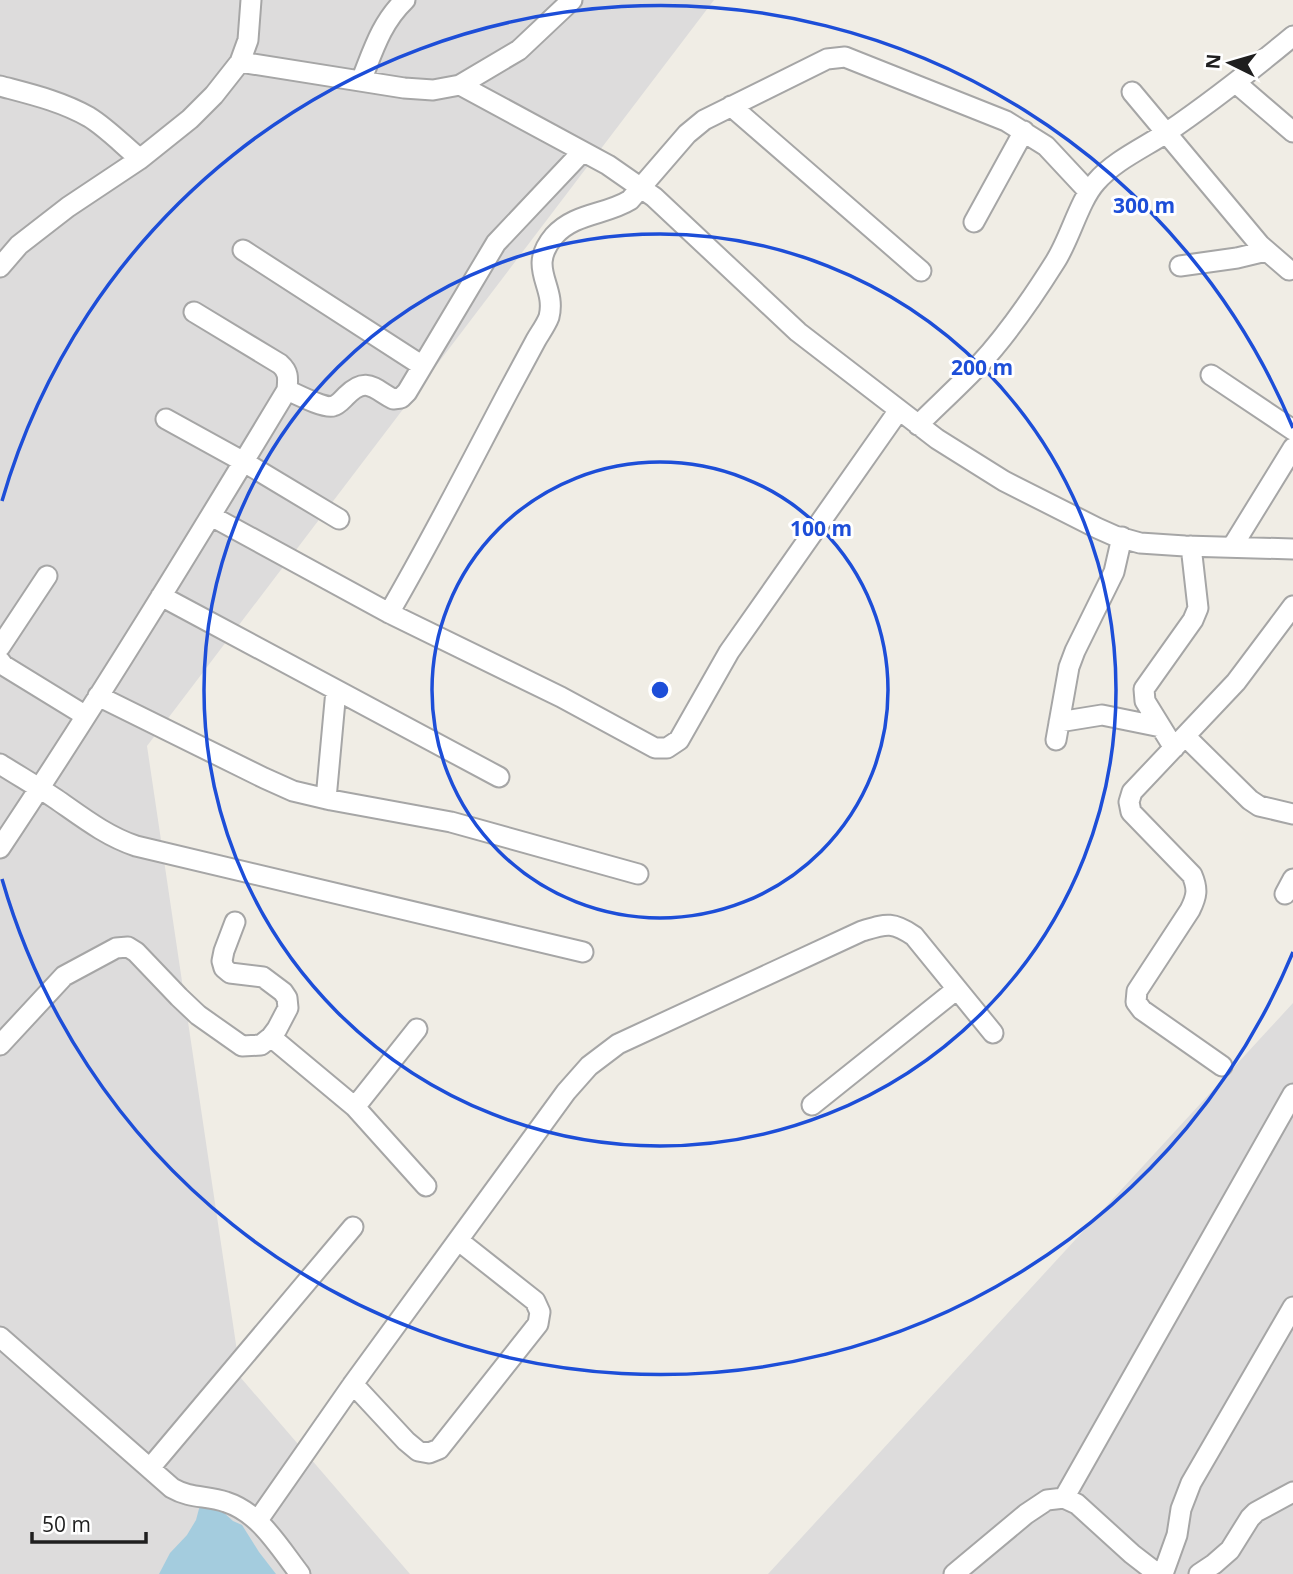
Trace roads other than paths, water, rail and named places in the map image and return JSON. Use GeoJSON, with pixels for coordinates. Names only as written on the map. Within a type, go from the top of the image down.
{"type":"FeatureCollection","features":[{"type":"Feature","properties":{"kind":"street"},"geometry":{"type":"LineString","coordinates":[[0,267],[19,245],[141,159],[214,95],[240,62],[248,40],[251,0]]}},
{"type":"Feature","properties":{"kind":"street"},"geometry":{"type":"LineString","coordinates":[[361,81],[381,31],[405,0]]}},
{"type":"Feature","properties":{"kind":"street"},"geometry":{"type":"LineString","coordinates":[[240,62],[433,90],[460,85],[519,50],[572,0]]}},
{"type":"Feature","properties":{"kind":"street"},"geometry":{"type":"LineString","coordinates":[[918,425],[979,364],[1014,321],[1061,252],[1088,191],[1097,180],[1236,83],[1293,36]]}},
{"type":"Feature","properties":{"kind":"street"},"geometry":{"type":"LineString","coordinates":[[388,613],[422,558],[548,319],[551,305],[542,275],[546,248],[564,226],[621,206],[630,200],[687,134],[704,120],[827,59],[845,57],[1006,121],[1046,146],[1088,191]]}},
{"type":"Feature","properties":{"kind":"street"},"geometry":{"type":"LineString","coordinates":[[1236,83],[1293,131]]}},
{"type":"Feature","properties":{"kind":"street"},"geometry":{"type":"LineString","coordinates":[[460,85],[608,165],[654,197],[798,332],[937,439],[1004,481],[1097,528],[1140,543],[1293,549]]}},
{"type":"Feature","properties":{"kind":"street"},"geometry":{"type":"LineString","coordinates":[[0,86],[35,95],[91,118],[141,159]]}},
{"type":"Feature","properties":{"kind":"street"},"geometry":{"type":"LineString","coordinates":[[1132,92],[1266,251],[1292,268]]}},
{"type":"Feature","properties":{"kind":"street"},"geometry":{"type":"LineString","coordinates":[[731,106],[921,271]]}},
{"type":"Feature","properties":{"kind":"street"},"geometry":{"type":"LineString","coordinates":[[974,222],[1024,131]]}},
{"type":"Feature","properties":{"kind":"street"},"geometry":{"type":"LineString","coordinates":[[287,390],[328,407],[338,404],[355,387],[362,384],[393,399],[401,398],[496,243],[582,152]]}},
{"type":"Feature","properties":{"kind":"street"},"geometry":{"type":"LineString","coordinates":[[243,250],[421,365]]}},
{"type":"Feature","properties":{"kind":"street"},"geometry":{"type":"LineString","coordinates":[[1180,266],[1266,251]]}},
{"type":"Feature","properties":{"kind":"street"},"geometry":{"type":"LineString","coordinates":[[0,848],[86,716],[287,390],[289,377],[286,369],[194,312]]}},
{"type":"Feature","properties":{"kind":"street"},"geometry":{"type":"LineString","coordinates":[[1211,375],[1293,430]]}},
{"type":"Feature","properties":{"kind":"street"},"geometry":{"type":"LineString","coordinates":[[211,516],[388,613],[561,697],[655,748],[667,748],[679,740],[729,652],[899,410]]}},
{"type":"Feature","properties":{"kind":"street"},"geometry":{"type":"LineString","coordinates":[[166,419],[244,461],[339,519]]}},
{"type":"Feature","properties":{"kind":"street"},"geometry":{"type":"LineString","coordinates":[[1232,547],[1293,448]]}},
{"type":"Feature","properties":{"kind":"street"},"geometry":{"type":"LineString","coordinates":[[1122,537],[1114,572],[1069,667],[1058,731],[1102,715],[1161,727]]}},
{"type":"Feature","properties":{"kind":"street"},"geometry":{"type":"LineString","coordinates":[[1191,546],[1198,608],[1193,620],[1144,689],[1145,701],[1161,727],[1250,800],[1259,806],[1293,814]]}},
{"type":"Feature","properties":{"kind":"street"},"geometry":{"type":"LineString","coordinates":[[0,647],[47,576]]}},
{"type":"Feature","properties":{"kind":"street"},"geometry":{"type":"LineString","coordinates":[[161,596],[499,777]]}},
{"type":"Feature","properties":{"kind":"street"},"geometry":{"type":"LineString","coordinates":[[1222,1066],[1142,1010],[1136,1002],[1137,991],[1190,910],[1197,887],[1192,875],[1131,812],[1129,802],[1132,792],[1236,682],[1293,606]]}},
{"type":"Feature","properties":{"kind":"street"},"geometry":{"type":"LineString","coordinates":[[0,661],[86,716]]}},
{"type":"Feature","properties":{"kind":"street"},"geometry":{"type":"LineString","coordinates":[[326,799],[336,690]]}},
{"type":"Feature","properties":{"kind":"street"},"geometry":{"type":"LineString","coordinates":[[98,696],[293,791],[451,822],[638,874]]}},
{"type":"Feature","properties":{"kind":"street"},"geometry":{"type":"LineString","coordinates":[[0,764],[118,840],[136,846],[583,952]]}},
{"type":"Feature","properties":{"kind":"street"},"geometry":{"type":"LineString","coordinates":[[0,1045],[64,976],[116,948],[128,947],[136,951],[178,998],[198,1015],[242,1046],[261,1045],[271,1037],[288,1008],[287,998],[263,977],[230,973],[224,968],[224,951],[235,922]]}},
{"type":"Feature","properties":{"kind":"street"},"geometry":{"type":"LineString","coordinates":[[258,1520],[353,1384],[566,1092],[589,1066],[618,1044],[850,937],[883,925],[899,926],[914,936],[993,1034]]}},
{"type":"Feature","properties":{"kind":"street"},"geometry":{"type":"LineString","coordinates":[[813,1105],[957,989]]}},
{"type":"Feature","properties":{"kind":"street"},"geometry":{"type":"LineString","coordinates":[[355,1107],[417,1029]]}},
{"type":"Feature","properties":{"kind":"street"},"geometry":{"type":"LineString","coordinates":[[271,1037],[355,1107],[426,1186]]}},
{"type":"Feature","properties":{"kind":"street"},"geometry":{"type":"LineString","coordinates":[[1063,1498],[1293,1094]]}},
{"type":"Feature","properties":{"kind":"street"},"geometry":{"type":"LineString","coordinates":[[150,1468],[353,1227]]}},
{"type":"Feature","properties":{"kind":"street"},"geometry":{"type":"LineString","coordinates":[[353,1384],[406,1441],[418,1451],[429,1453],[439,1449],[538,1324],[540,1312],[536,1301],[459,1241]]}},
{"type":"Feature","properties":{"kind":"street"},"geometry":{"type":"LineString","coordinates":[[954,1574],[1026,1514],[1047,1500],[1063,1498],[1077,1504],[1132,1554],[1161,1574],[1177,1535],[1181,1509],[1191,1483],[1293,1307]]}},
{"type":"Feature","properties":{"kind":"street"},"geometry":{"type":"LineString","coordinates":[[0,1337],[172,1488],[182,1494],[228,1502],[258,1520],[300,1574]]}},
{"type":"Feature","properties":{"kind":"street"},"geometry":{"type":"LineString","coordinates":[[1199,1574],[1230,1550],[1256,1512],[1293,1493]]}},
{"type":"Feature","properties":{"kind":"water"},"geometry":{"type":"Polygon","coordinates":[[[200,1505],[222,1511],[242,1525],[276,1574],[159,1574],[170,1553],[187,1535],[196,1520],[200,1505]]]}}]}
